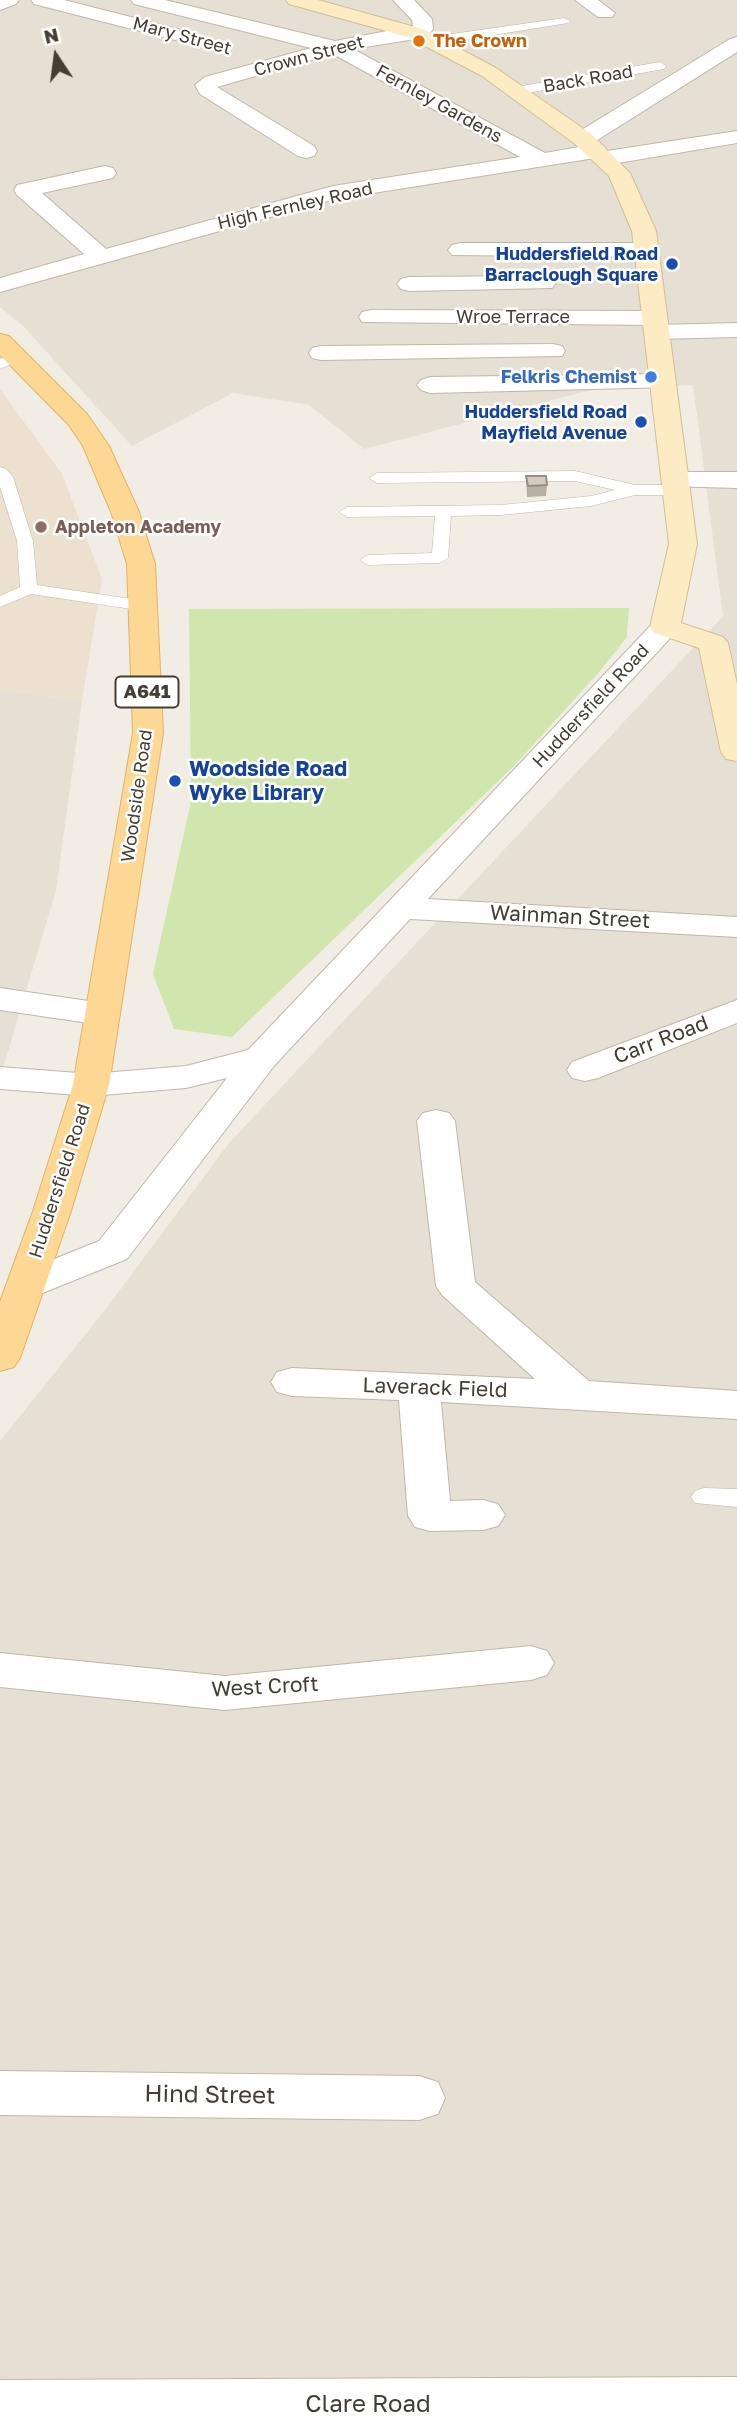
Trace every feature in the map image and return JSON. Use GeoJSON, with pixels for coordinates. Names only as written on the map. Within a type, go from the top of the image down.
{"type":"FeatureCollection","features":[{"type":"Feature","properties":{"kind":"main road","name":"Huddersfield Road"},"geometry":{"type":"LineString","coordinates":[[296,0],[423,37],[489,72],[595,149],[619,173],[638,214],[646,250],[683,544],[665,627]]}},
{"type":"Feature","properties":{"kind":"main road","name":"Woodside Road"},"geometry":{"type":"LineString","coordinates":[[5,354],[78,421],[96,446],[110,474],[135,541],[145,606],[148,733],[91,1084]]}},
{"type":"Feature","properties":{"kind":"main road"},"geometry":{"type":"LineString","coordinates":[[665,627],[713,643],[737,752]]}},
{"type":"Feature","properties":{"kind":"main road","name":"Huddersfield Road"},"geometry":{"type":"LineString","coordinates":[[0,1358],[52,1211],[91,1084]]}},
{"type":"Feature","properties":{"kind":"street"},"geometry":{"type":"LineString","coordinates":[[0,4],[9,0]]}},
{"type":"Feature","properties":{"kind":"street","name":"Mary Street"},"geometry":{"type":"LineString","coordinates":[[41,0],[188,37]]}},
{"type":"Feature","properties":{"kind":"street"},"geometry":{"type":"LineString","coordinates":[[141,0],[337,48]]}},
{"type":"Feature","properties":{"kind":"street"},"geometry":{"type":"LineString","coordinates":[[403,0],[425,26],[423,37]]}},
{"type":"Feature","properties":{"kind":"street"},"geometry":{"type":"LineString","coordinates":[[585,0],[606,13]]}},
{"type":"Feature","properties":{"kind":"street","name":"Crown Street"},"geometry":{"type":"LineString","coordinates":[[306,151],[207,90],[205,86],[212,81],[363,40],[423,37]]}},
{"type":"Feature","properties":{"kind":"street"},"geometry":{"type":"LineString","coordinates":[[595,149],[737,43]]}},
{"type":"Feature","properties":{"kind":"street","name":"Fernley Gardens"},"geometry":{"type":"LineString","coordinates":[[337,48],[542,160]]}},
{"type":"Feature","properties":{"kind":"street","name":"Mary Street"},"geometry":{"type":"LineString","coordinates":[[242,52],[282,63]]}},
{"type":"Feature","properties":{"kind":"street","name":"High Fernley Road"},"geometry":{"type":"LineString","coordinates":[[0,285],[333,193],[595,149],[737,137]]}},
{"type":"Feature","properties":{"kind":"street"},"geometry":{"type":"LineString","coordinates":[[100,256],[25,190],[105,173]]}},
{"type":"Feature","properties":{"kind":"street"},"geometry":{"type":"LineString","coordinates":[[460,250],[646,250]]}},
{"type":"Feature","properties":{"kind":"street"},"geometry":{"type":"LineString","coordinates":[[540,250],[558,383]]}},
{"type":"Feature","properties":{"kind":"street"},"geometry":{"type":"LineString","coordinates":[[409,284],[544,283]]}},
{"type":"Feature","properties":{"kind":"street","name":"Wroe Terrace"},"geometry":{"type":"LineString","coordinates":[[371,317],[549,318],[737,330]]}},
{"type":"Feature","properties":{"kind":"street"},"geometry":{"type":"LineString","coordinates":[[321,353],[553,351]]}},
{"type":"Feature","properties":{"kind":"street"},"geometry":{"type":"LineString","coordinates":[[430,384],[663,382]]}},
{"type":"Feature","properties":{"kind":"street"},"geometry":{"type":"LineString","coordinates":[[676,485],[737,480]]}},
{"type":"Feature","properties":{"kind":"street","name":"Huddersfield Road"},"geometry":{"type":"LineString","coordinates":[[91,1084],[186,1077],[261,1058],[665,627]]}},
{"type":"Feature","properties":{"kind":"street","name":"Wainman Street"},"geometry":{"type":"LineString","coordinates":[[403,908],[737,927]]}},
{"type":"Feature","properties":{"kind":"street"},"geometry":{"type":"LineString","coordinates":[[0,999],[102,1014]]}},
{"type":"Feature","properties":{"kind":"street","name":"Carr Road"},"geometry":{"type":"LineString","coordinates":[[585,1070],[737,1011]]}},
{"type":"Feature","properties":{"kind":"street"},"geometry":{"type":"LineString","coordinates":[[26,1285],[113,1250],[261,1058]]}},
{"type":"Feature","properties":{"kind":"street"},"geometry":{"type":"LineString","coordinates":[[0,1078],[91,1084]]}},
{"type":"Feature","properties":{"kind":"street"},"geometry":{"type":"LineString","coordinates":[[436,1121],[456,1286],[578,1394]]}},
{"type":"Feature","properties":{"kind":"street","name":"Laverack Field"},"geometry":{"type":"LineString","coordinates":[[292,1382],[578,1394],[737,1405]]}},
{"type":"Feature","properties":{"kind":"street"},"geometry":{"type":"LineString","coordinates":[[419,1388],[430,1516],[483,1515]]}},
{"type":"Feature","properties":{"kind":"street","name":"West Croft"},"geometry":{"type":"LineString","coordinates":[[0,1670],[225,1693],[531,1663]]}},
{"type":"Feature","properties":{"kind":"street","name":"Hind Street"},"geometry":{"type":"LineString","coordinates":[[0,2093],[419,2098]]}},
{"type":"Feature","properties":{"kind":"street","name":"Clare Road"},"geometry":{"type":"LineString","coordinates":[[0,2406],[737,2403]]}},
{"type":"Feature","properties":{"kind":"lane"},"geometry":{"type":"LineString","coordinates":[[423,37],[564,21]]}},
{"type":"Feature","properties":{"kind":"lane","name":"Back Road"},"geometry":{"type":"LineString","coordinates":[[516,91],[660,66]]}},
{"type":"Feature","properties":{"kind":"lane"},"geometry":{"type":"LineString","coordinates":[[2,475],[25,541],[29,589]]}},
{"type":"Feature","properties":{"kind":"lane"},"geometry":{"type":"LineString","coordinates":[[377,478],[575,476],[635,490]]}},
{"type":"Feature","properties":{"kind":"lane"},"geometry":{"type":"LineString","coordinates":[[347,512],[443,512],[543,507],[676,485]]}},
{"type":"Feature","properties":{"kind":"lane"},"geometry":{"type":"LineString","coordinates":[[368,560],[440,558],[443,512]]}},
{"type":"Feature","properties":{"kind":"lane"},"geometry":{"type":"LineString","coordinates":[[0,602],[29,589],[145,606]]}},
{"type":"Feature","properties":{"kind":"lane"},"geometry":{"type":"LineString","coordinates":[[704,1497],[737,1498]]}},
{"type":"Feature","properties":{"kind":"shaded area"},"geometry":{"type":"Polygon","coordinates":[[[0,0],[737,0],[737,2426],[0,2426],[0,1441],[105,1310],[229,1143],[723,616],[693,385],[591,390],[364,449],[309,405],[233,393],[132,446],[23,326],[0,307],[0,0]]]}},
{"type":"Feature","properties":{"kind":"shaded area","name":"Appleton Academy"},"geometry":{"type":"Polygon","coordinates":[[[0,389],[62,474],[102,579],[82,701],[0,690],[0,389]]]}},
{"type":"Feature","properties":{"kind":"shaded area"},"geometry":{"type":"Polygon","coordinates":[[[0,690],[82,701],[56,890],[0,1079],[0,690]]]}},
{"type":"Feature","properties":{"kind":"green space"},"geometry":{"type":"Polygon","coordinates":[[[629,608],[627,637],[514,766],[232,1037],[174,1029],[153,974],[191,801],[189,609],[629,608]]]}},
{"type":"Feature","properties":{"kind":"building"},"geometry":{"type":"Polygon","coordinates":[[[526,476],[546,476],[547,485],[528,486],[526,476]]]}},
{"type":"Feature","properties":{"kind":"place","name":"The Crown"},"geometry":{"type":"Point","coordinates":[419,41]}},
{"type":"Feature","properties":{"kind":"place","name":"Huddersfield Road Barraclough Square"},"geometry":{"type":"Point","coordinates":[672,264]}},
{"type":"Feature","properties":{"kind":"place","name":"Felkris Chemist"},"geometry":{"type":"Point","coordinates":[651,377]}},
{"type":"Feature","properties":{"kind":"place","name":"Huddersfield Road Mayfield Avenue"},"geometry":{"type":"Point","coordinates":[641,422]}},
{"type":"Feature","properties":{"kind":"place","name":"Appleton Academy"},"geometry":{"type":"Point","coordinates":[41,527]}},
{"type":"Feature","properties":{"kind":"place","name":"Woodside Road Wyke Library"},"geometry":{"type":"Point","coordinates":[175,781]}}]}
